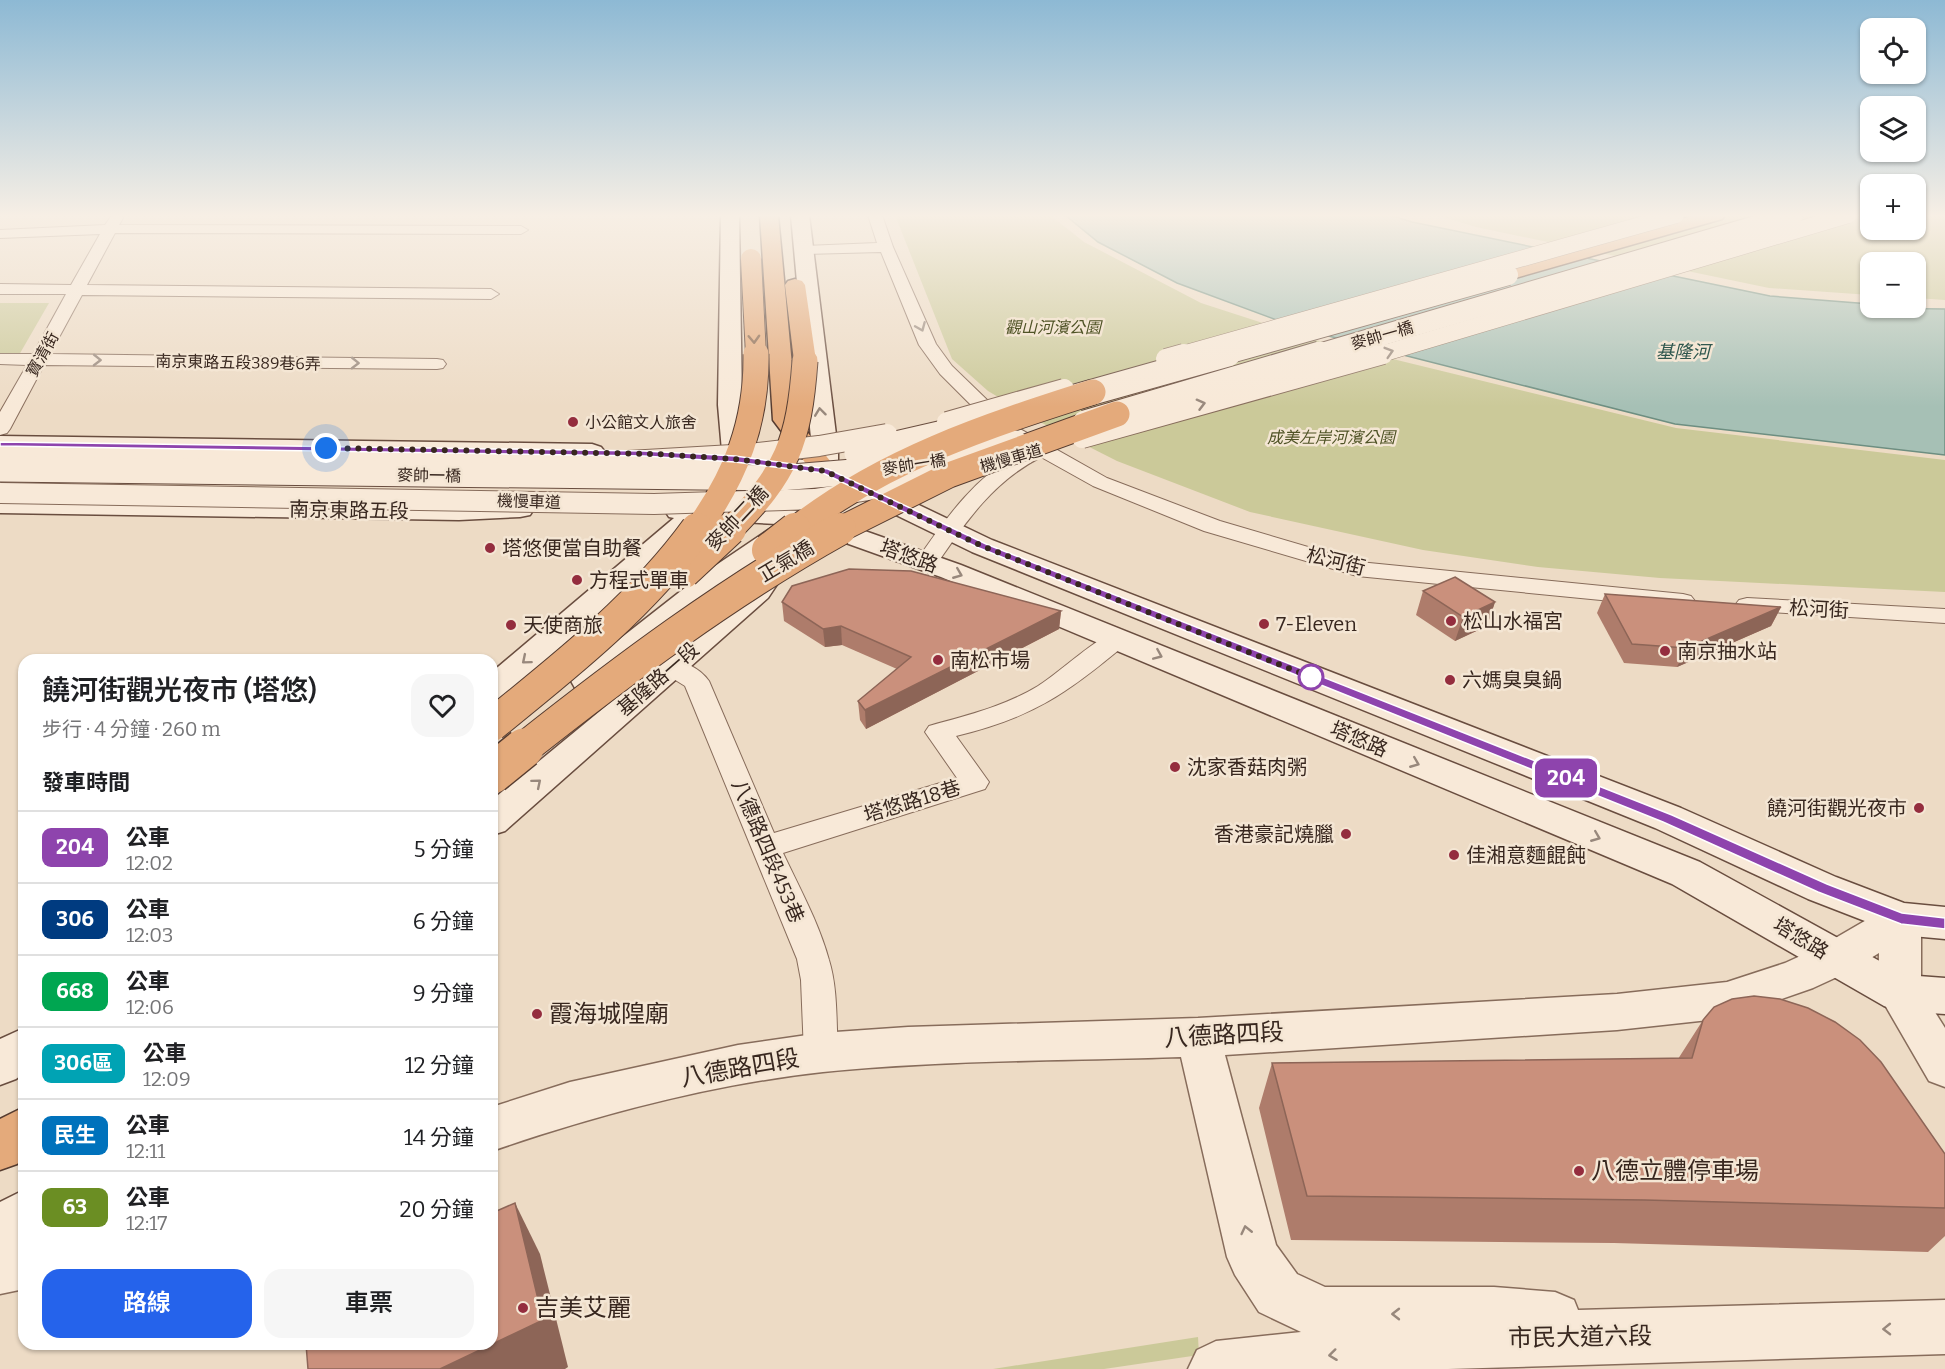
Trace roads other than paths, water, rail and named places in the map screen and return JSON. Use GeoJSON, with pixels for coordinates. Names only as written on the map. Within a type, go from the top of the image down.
{"type":"FeatureCollection","features":[{"type":"Feature","properties":{"kind":"highway","name":"麥帥二橋"},"geometry":{"type":"LineString","coordinates":[[498,722],[563,669],[652,585],[701,525],[732,474],[751,419],[755,378],[752,279]]}},
{"type":"Feature","properties":{"kind":"highway"},"geometry":{"type":"LineString","coordinates":[[774,279],[785,420],[825,471]]}},
{"type":"Feature","properties":{"kind":"highway","name":"麥帥二橋"},"geometry":{"type":"LineString","coordinates":[[498,722],[670,586],[733,527],[772,480],[792,443],[802,401],[805,361],[795,279]]}},
{"type":"Feature","properties":{"kind":"highway","name":"麥帥一橋"},"geometry":{"type":"LineString","coordinates":[[1093,392],[1492,279]]}},
{"type":"Feature","properties":{"kind":"highway","name":"麥帥一橋"},"geometry":{"type":"LineString","coordinates":[[1117,414],[1577,279]]}},
{"type":"Feature","properties":{"kind":"highway","name":"正氣橋"},"geometry":{"type":"LineString","coordinates":[[498,768],[645,645],[834,500],[865,481],[949,441],[1093,392]]}},
{"type":"Feature","properties":{"kind":"highway","name":"正氣橋"},"geometry":{"type":"LineString","coordinates":[[498,768],[606,682],[717,603],[815,543],[925,486],[1023,446],[1117,414]]}},
{"type":"Feature","properties":{"kind":"highway"},"geometry":{"type":"LineString","coordinates":[[0,1148],[18,1134]]}},
{"type":"Feature","properties":{"kind":"main road"},"geometry":{"type":"LineString","coordinates":[[498,684],[698,512],[735,459],[730,405],[730,279]]}},
{"type":"Feature","properties":{"kind":"main road"},"geometry":{"type":"LineString","coordinates":[[498,753],[710,582],[804,519],[825,471],[808,279]]}},
{"type":"Feature","properties":{"kind":"main road","name":"麥帥一橋"},"geometry":{"type":"LineString","coordinates":[[0,467],[563,471],[682,470],[783,464],[864,452],[951,432],[1492,279]]}},
{"type":"Feature","properties":{"kind":"main road","name":"麥帥一橋"},"geometry":{"type":"LineString","coordinates":[[0,467],[673,478],[780,478],[878,470],[947,460],[1019,442],[1577,279]]}},
{"type":"Feature","properties":{"kind":"main road"},"geometry":{"type":"LineString","coordinates":[[0,444],[644,453],[735,459],[825,471]]}},
{"type":"Feature","properties":{"kind":"main road","name":"塔悠路"},"geometry":{"type":"LineString","coordinates":[[825,471],[982,546],[1668,818],[1822,888],[1901,919]]}},
{"type":"Feature","properties":{"kind":"main road","name":"南京東路五段"},"geometry":{"type":"LineString","coordinates":[[0,505],[698,512]]}},
{"type":"Feature","properties":{"kind":"main road","name":"塔悠路"},"geometry":{"type":"LineString","coordinates":[[698,512],[748,513],[804,519],[926,563],[1118,638],[1686,873],[1899,993]]}},
{"type":"Feature","properties":{"kind":"main road","name":"基隆路一段"},"geometry":{"type":"LineString","coordinates":[[498,816],[673,668],[757,592],[804,519]]}},
{"type":"Feature","properties":{"kind":"main road"},"geometry":{"type":"LineString","coordinates":[[1945,923],[1901,919],[1899,993],[1945,1067]]}},
{"type":"Feature","properties":{"kind":"main road","name":"八德路四段"},"geometry":{"type":"LineString","coordinates":[[498,1127],[570,1103],[738,1065],[821,1053],[908,1046],[1198,1037],[1617,1012],[1727,1000],[1798,976],[1835,958],[1901,919]]}},
{"type":"Feature","properties":{"kind":"main road"},"geometry":{"type":"LineString","coordinates":[[1899,993],[1945,996]]}},
{"type":"Feature","properties":{"kind":"main road"},"geometry":{"type":"LineString","coordinates":[[1198,1037],[1218,1108],[1252,1257],[1278,1293],[1323,1314],[1494,1314],[1727,1333]]}},
{"type":"Feature","properties":{"kind":"main road"},"geometry":{"type":"LineString","coordinates":[[0,1065],[18,1052]]}},
{"type":"Feature","properties":{"kind":"main road"},"geometry":{"type":"LineString","coordinates":[[0,1157],[18,1142]]}},
{"type":"Feature","properties":{"kind":"main road"},"geometry":{"type":"LineString","coordinates":[[0,1233],[18,1219]]}},
{"type":"Feature","properties":{"kind":"main road"},"geometry":{"type":"LineString","coordinates":[[0,1268],[18,1264]]}},
{"type":"Feature","properties":{"kind":"main road","name":"市民大道六段"},"geometry":{"type":"LineString","coordinates":[[1216,1369],[1464,1340],[1945,1328]]}},
{"type":"Feature","properties":{"kind":"street","name":"寶清街"},"geometry":{"type":"LineString","coordinates":[[0,429],[82,279]]}},
{"type":"Feature","properties":{"kind":"street","name":"松河街"},"geometry":{"type":"LineString","coordinates":[[900,279],[928,345],[946,370],[1006,429],[1100,482],[1212,526],[1357,569],[1704,603]]}},
{"type":"Feature","properties":{"kind":"street"},"geometry":{"type":"LineString","coordinates":[[0,455],[611,462],[702,459],[828,447],[970,417],[1246,335],[1447,279]]}},
{"type":"Feature","properties":{"kind":"street","name":"機慢車道"},"geometry":{"type":"LineString","coordinates":[[0,493],[654,504],[814,499],[922,482],[1001,461],[1147,418],[1316,374],[1634,279]]}},
{"type":"Feature","properties":{"kind":"street"},"geometry":{"type":"LineString","coordinates":[[0,289],[491,294]]}},
{"type":"Feature","properties":{"kind":"street","name":"南京東路五段389巷6弄"},"geometry":{"type":"LineString","coordinates":[[0,359],[437,364]]}},
{"type":"Feature","properties":{"kind":"street"},"geometry":{"type":"LineString","coordinates":[[926,563],[980,489],[1012,462],[1042,450]]}},
{"type":"Feature","properties":{"kind":"street","name":"松河街"},"geometry":{"type":"LineString","coordinates":[[1727,604],[1945,616]]}},
{"type":"Feature","properties":{"kind":"street","name":"塔悠路18巷"},"geometry":{"type":"LineString","coordinates":[[765,847],[975,782],[938,732],[1001,715],[1043,695],[1079,670],[1118,638]]}},
{"type":"Feature","properties":{"kind":"street","name":"八德路四段453巷"},"geometry":{"type":"LineString","coordinates":[[673,668],[696,681],[813,958],[817,980],[821,1053]]}},
{"type":"Feature","properties":{"kind":"water","name":"基隆河"},"geometry":{"type":"Polygon","coordinates":[[[1169,279],[1687,279],[1770,296],[1860,303],[1860,318],[1926,318],[1926,309],[1945,309],[1945,455],[1675,424],[1301,329],[1169,279]]]}},
{"type":"Feature","properties":{"kind":"place","name":"小公館文人旅舍"},"geometry":{"type":"Point","coordinates":[573,422]}},
{"type":"Feature","properties":{"kind":"place","name":"塔悠便當自助餐"},"geometry":{"type":"Point","coordinates":[490,548]}},
{"type":"Feature","properties":{"kind":"place","name":"方程式單車"},"geometry":{"type":"Point","coordinates":[577,580]}},
{"type":"Feature","properties":{"kind":"place","name":"松山水福宮"},"geometry":{"type":"Point","coordinates":[1451,621]}},
{"type":"Feature","properties":{"kind":"place","name":"7-Eleven"},"geometry":{"type":"Point","coordinates":[1264,624]}},
{"type":"Feature","properties":{"kind":"place","name":"天使商旅"},"geometry":{"type":"Point","coordinates":[511,625]}},
{"type":"Feature","properties":{"kind":"place","name":"南京抽水站"},"geometry":{"type":"Point","coordinates":[1665,651]}},
{"type":"Feature","properties":{"kind":"place","name":"南松市場"},"geometry":{"type":"Point","coordinates":[938,660]}},
{"type":"Feature","properties":{"kind":"place","name":"六媽臭臭鍋"},"geometry":{"type":"Point","coordinates":[1450,680]}},
{"type":"Feature","properties":{"kind":"place","name":"沈家香菇肉粥"},"geometry":{"type":"Point","coordinates":[1175,767]}},
{"type":"Feature","properties":{"kind":"place","name":"饒河街觀光夜市"},"geometry":{"type":"Point","coordinates":[1919,808]}},
{"type":"Feature","properties":{"kind":"place","name":"香港豪記燒臘"},"geometry":{"type":"Point","coordinates":[1346,834]}},
{"type":"Feature","properties":{"kind":"place","name":"佳湘意麵餛飩"},"geometry":{"type":"Point","coordinates":[1454,855]}},
{"type":"Feature","properties":{"kind":"place","name":"霞海城隍廟"},"geometry":{"type":"Point","coordinates":[537,1014]}},
{"type":"Feature","properties":{"kind":"place","name":"八德立體停車場"},"geometry":{"type":"Point","coordinates":[1579,1171]}},
{"type":"Feature","properties":{"kind":"place","name":"吉美艾麗"},"geometry":{"type":"Point","coordinates":[523,1308]}},
{"type":"Feature","properties":{"kind":"park label","name":"觀山河濱公園"},"geometry":{"type":"Point","coordinates":[1053,327]}},
{"type":"Feature","properties":{"kind":"park label","name":"成美左岸河濱公園"},"geometry":{"type":"Point","coordinates":[1331,437]}}]}
